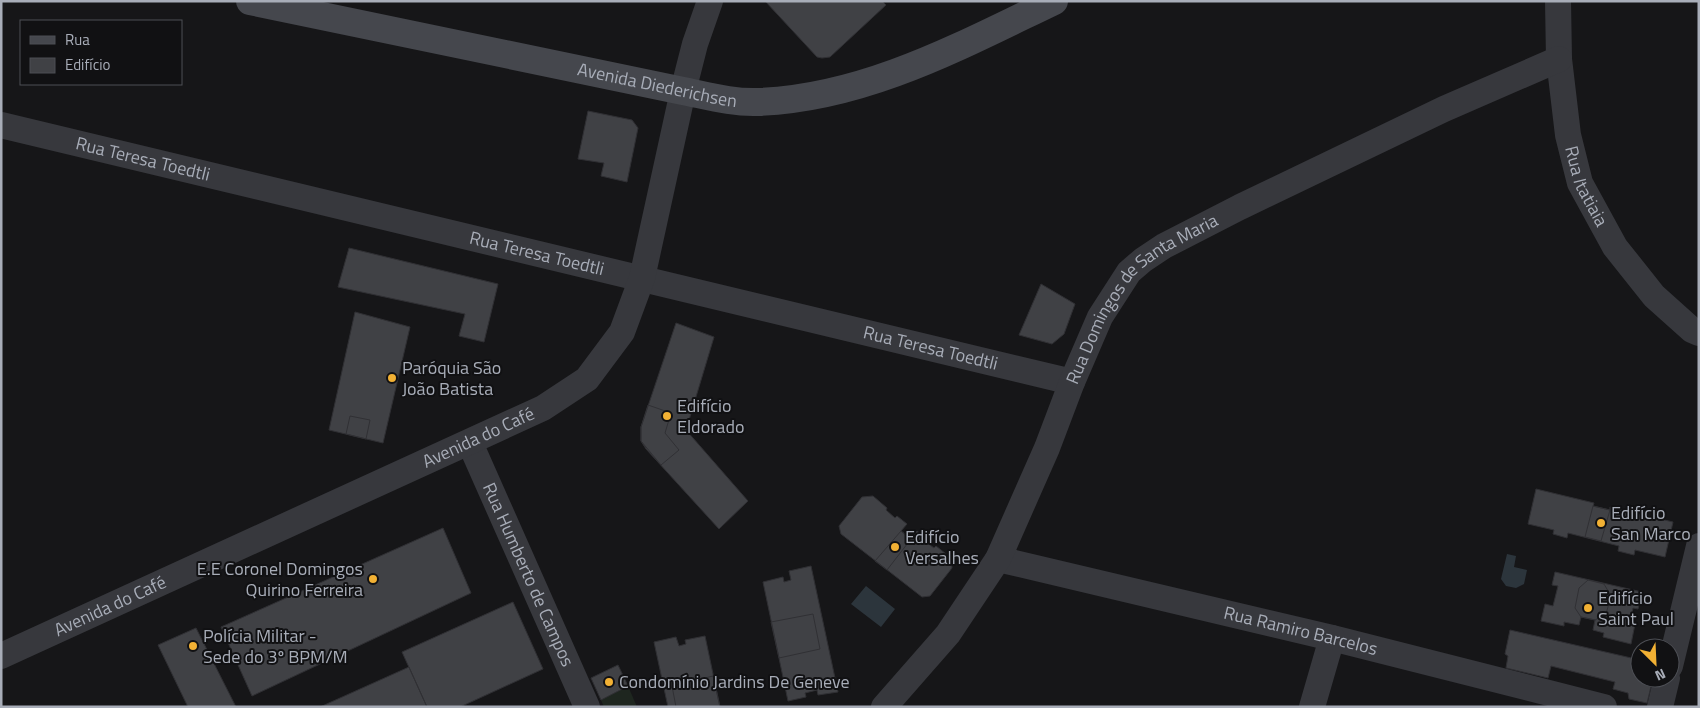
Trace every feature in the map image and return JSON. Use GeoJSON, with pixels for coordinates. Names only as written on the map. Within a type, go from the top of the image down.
{"type":"FeatureCollection","features":[{"type":"Feature","properties":{"kind":"street","name":"Avenida Diederichsen"},"geometry":{"type":"LineString","coordinates":[[250,1],[293,5],[683,91],[750,102],[812,97],[871,82],[933,59],[1054,1]]}},
{"type":"Feature","properties":{"kind":"street","name":"Avenida do Café"},"geometry":{"type":"LineString","coordinates":[[1,656],[470,443],[543,408],[587,379],[622,332],[642,278],[683,91],[710,1]]}},
{"type":"Feature","properties":{"kind":"street","name":"Rua Itatiaia"},"geometry":{"type":"LineString","coordinates":[[1558,1],[1559,59],[1568,135],[1580,183],[1615,247],[1654,296],[1692,330],[1699,333]]}},
{"type":"Feature","properties":{"kind":"street","name":"Rua Domingos de Santa Maria"},"geometry":{"type":"LineString","coordinates":[[884,707],[948,634],[998,559],[1047,448],[1072,382],[1100,317],[1129,272],[1164,246],[1240,207],[1444,109],[1559,59]]}},
{"type":"Feature","properties":{"kind":"street","name":"Rua Teresa Toedtli"},"geometry":{"type":"LineString","coordinates":[[1,125],[1072,382]]}},
{"type":"Feature","properties":{"kind":"street","name":"Rua Humberto de Campos"},"geometry":{"type":"LineString","coordinates":[[470,443],[587,707]]}},
{"type":"Feature","properties":{"kind":"street"},"geometry":{"type":"LineString","coordinates":[[1677,638],[1699,546]]}},
{"type":"Feature","properties":{"kind":"street","name":"Rua Ramiro Barcelos"},"geometry":{"type":"LineString","coordinates":[[998,559],[1332,638],[1604,707]]}},
{"type":"Feature","properties":{"kind":"street"},"geometry":{"type":"LineString","coordinates":[[1312,707],[1332,638]]}},
{"type":"Feature","properties":{"kind":"street"},"geometry":{"type":"LineString","coordinates":[[1660,707],[1665,688]]}},
{"type":"Feature","properties":{"kind":"shaded area"},"geometry":{"type":"Polygon","coordinates":[[[1507,554],[1516,556],[1514,567],[1527,570],[1524,584],[1516,588],[1506,586],[1501,579],[1507,554]]]}},
{"type":"Feature","properties":{"kind":"shaded area"},"geometry":{"type":"Polygon","coordinates":[[[866,586],[895,609],[881,627],[851,604],[866,586]]]}},
{"type":"Feature","properties":{"kind":"shaded area"},"geometry":{"type":"Polygon","coordinates":[[[628,686],[637,707],[604,707],[601,700],[628,686]]]}},
{"type":"Feature","properties":{"kind":"building"},"geometry":{"type":"Polygon","coordinates":[[[765,1],[882,1],[886,5],[830,57],[822,58],[817,57],[765,1]]]}},
{"type":"Feature","properties":{"kind":"building"},"geometry":{"type":"Polygon","coordinates":[[[588,111],[632,120],[638,128],[627,182],[601,176],[604,163],[578,159],[588,111]]]}},
{"type":"Feature","properties":{"kind":"building"},"geometry":{"type":"Polygon","coordinates":[[[349,248],[498,284],[484,342],[459,336],[465,314],[338,287],[349,248]]]}},
{"type":"Feature","properties":{"kind":"building"},"geometry":{"type":"Polygon","coordinates":[[[1041,284],[1075,304],[1064,334],[1052,344],[1019,335],[1041,284]]]}},
{"type":"Feature","properties":{"kind":"building"},"geometry":{"type":"Polygon","coordinates":[[[355,312],[410,327],[383,443],[329,430],[355,312]]]}},
{"type":"Feature","properties":{"kind":"building","name":"Edifício Eldorado"},"geometry":{"type":"Polygon","coordinates":[[[676,323],[714,337],[686,430],[748,501],[719,529],[646,449],[641,441],[641,427],[676,323]]]}},
{"type":"Feature","properties":{"kind":"building"},"geometry":{"type":"Polygon","coordinates":[[[648,405],[671,413],[665,433],[679,450],[661,465],[641,441],[641,427],[648,405]]]}},
{"type":"Feature","properties":{"kind":"building"},"geometry":{"type":"Polygon","coordinates":[[[350,416],[370,420],[366,439],[346,434],[350,416]]]}},
{"type":"Feature","properties":{"kind":"building","name":"Edifício San Marco"},"geometry":{"type":"Polygon","coordinates":[[[1536,489],[1594,503],[1593,506],[1610,510],[1610,507],[1673,522],[1665,557],[1635,550],[1634,555],[1618,551],[1619,546],[1568,533],[1567,538],[1553,534],[1554,530],[1528,524],[1536,489]]]}},
{"type":"Feature","properties":{"kind":"building","name":"Edifício Versalhes"},"geometry":{"type":"Polygon","coordinates":[[[873,496],[895,518],[897,516],[907,524],[901,531],[911,539],[917,531],[928,540],[926,542],[934,548],[936,546],[951,558],[952,568],[930,596],[922,597],[841,534],[839,526],[862,497],[873,496]]]}},
{"type":"Feature","properties":{"kind":"building"},"geometry":{"type":"Polygon","coordinates":[[[1593,506],[1610,510],[1601,541],[1585,537],[1593,506]]]}},
{"type":"Feature","properties":{"kind":"building"},"geometry":{"type":"Polygon","coordinates":[[[443,528],[471,593],[252,696],[221,627],[443,528]]]}},
{"type":"Feature","properties":{"kind":"building"},"geometry":{"type":"Polygon","coordinates":[[[901,531],[911,539],[887,570],[875,561],[901,531]]]}},
{"type":"Feature","properties":{"kind":"building"},"geometry":{"type":"Polygon","coordinates":[[[811,566],[838,692],[818,695],[817,690],[805,693],[806,697],[788,701],[763,582],[783,577],[784,582],[791,580],[789,571],[811,566]]]}},
{"type":"Feature","properties":{"kind":"building","name":"Edifício Saint Paul"},"geometry":{"type":"Polygon","coordinates":[[[1555,572],[1642,592],[1638,609],[1633,608],[1630,623],[1635,624],[1630,644],[1603,637],[1604,633],[1593,630],[1595,620],[1581,617],[1579,625],[1564,622],[1564,626],[1541,621],[1545,604],[1553,606],[1558,586],[1552,585],[1555,572]]]}},
{"type":"Feature","properties":{"kind":"building"},"geometry":{"type":"Polygon","coordinates":[[[1588,580],[1604,584],[1611,596],[1606,614],[1595,620],[1581,617],[1575,608],[1579,588],[1588,580]]]}},
{"type":"Feature","properties":{"kind":"building"},"geometry":{"type":"Polygon","coordinates":[[[513,602],[543,669],[460,707],[427,707],[402,652],[513,602]]]}},
{"type":"Feature","properties":{"kind":"building"},"geometry":{"type":"Polygon","coordinates":[[[813,614],[820,649],[779,658],[771,622],[813,614]]]}},
{"type":"Feature","properties":{"kind":"building"},"geometry":{"type":"Polygon","coordinates":[[[196,628],[236,707],[188,707],[158,645],[196,628]]]}},
{"type":"Feature","properties":{"kind":"building"},"geometry":{"type":"Polygon","coordinates":[[[1510,630],[1630,658],[1630,688],[1651,688],[1647,703],[1629,699],[1628,693],[1613,689],[1615,682],[1551,666],[1548,678],[1506,668],[1508,656],[1505,654],[1510,630]]]}},
{"type":"Feature","properties":{"kind":"building"},"geometry":{"type":"Polygon","coordinates":[[[705,636],[720,707],[668,707],[654,642],[676,637],[679,646],[686,644],[685,640],[705,636]]]}},
{"type":"Feature","properties":{"kind":"building","name":"Condomínio Jardins De Geneve"},"geometry":{"type":"Polygon","coordinates":[[[618,665],[628,686],[601,700],[591,678],[618,665]]]}},
{"type":"Feature","properties":{"kind":"building"},"geometry":{"type":"Polygon","coordinates":[[[409,667],[427,707],[320,707],[409,667]]]}},
{"type":"Feature","properties":{"kind":"building"},"geometry":{"type":"Polygon","coordinates":[[[713,676],[720,707],[676,707],[672,686],[713,676]]]}},
{"type":"Feature","properties":{"kind":"place","name":"Paróquia São João Batista"},"geometry":{"type":"Point","coordinates":[392,378]}},
{"type":"Feature","properties":{"kind":"place","name":"Edifício Eldorado"},"geometry":{"type":"Point","coordinates":[667,416]}},
{"type":"Feature","properties":{"kind":"place","name":"Edifício San Marco"},"geometry":{"type":"Point","coordinates":[1601,523]}},
{"type":"Feature","properties":{"kind":"place","name":"Edifício Versalhes"},"geometry":{"type":"Point","coordinates":[895,547]}},
{"type":"Feature","properties":{"kind":"place","name":"E.E Coronel Domingos Quirino Ferreira"},"geometry":{"type":"Point","coordinates":[373,579]}},
{"type":"Feature","properties":{"kind":"place","name":"Edifício Saint Paul"},"geometry":{"type":"Point","coordinates":[1588,608]}},
{"type":"Feature","properties":{"kind":"place","name":"Polícia Militar - Sede do 3º BPM/M"},"geometry":{"type":"Point","coordinates":[193,646]}},
{"type":"Feature","properties":{"kind":"place","name":"Condomínio Jardins De Geneve"},"geometry":{"type":"Point","coordinates":[609,682]}}]}
